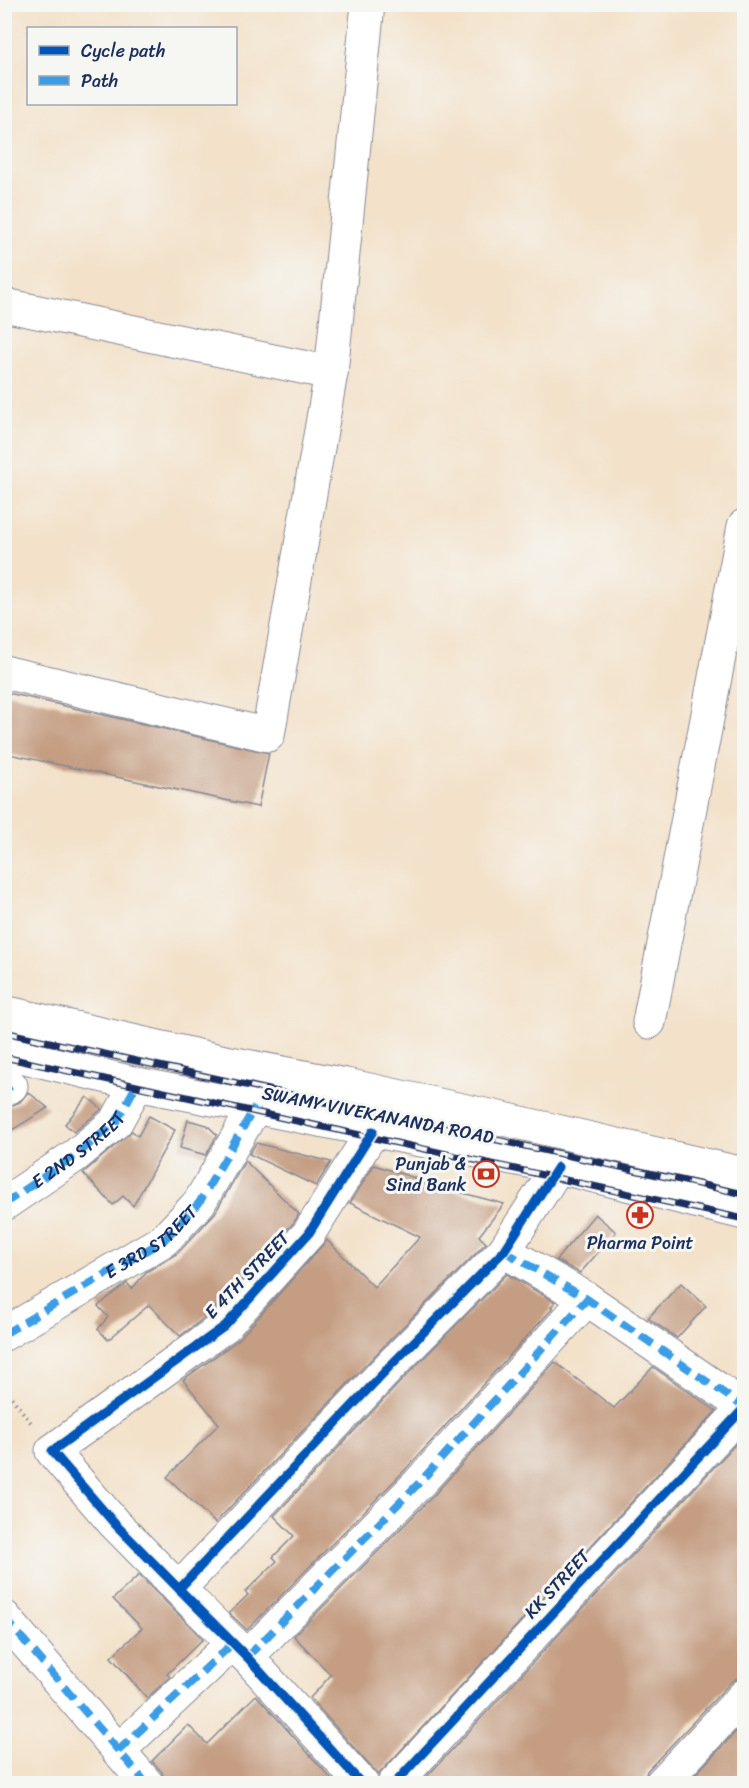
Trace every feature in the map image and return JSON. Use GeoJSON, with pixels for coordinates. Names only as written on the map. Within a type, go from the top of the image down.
{"type":"FeatureCollection","features":[{"type":"Feature","properties":{"kind":"street"},"geometry":{"type":"LineString","coordinates":[[4,672],[268,735],[331,373],[368,4]]}},
{"type":"Feature","properties":{"kind":"street"},"geometry":{"type":"LineString","coordinates":[[4,305],[331,373]]}},
{"type":"Feature","properties":{"kind":"street"},"geometry":{"type":"LineString","coordinates":[[648,1022],[744,526]]}},
{"type":"Feature","properties":{"kind":"street","name":"SWAMY VIVEKANANDA ROAD"},"geometry":{"type":"LineString","coordinates":[[4,1012],[225,1062],[508,1120],[744,1174]]}},
{"type":"Feature","properties":{"kind":"street","name":"SWAMY VIVEKANANDA ROAD"},"geometry":{"type":"LineString","coordinates":[[4,1052],[137,1084],[558,1167],[744,1213]]}},
{"type":"Feature","properties":{"kind":"street","name":"E 2ND STREET"},"geometry":{"type":"LineString","coordinates":[[4,1204],[76,1155],[116,1122],[137,1084]]}},
{"type":"Feature","properties":{"kind":"street","name":"E 3RD STREET"},"geometry":{"type":"LineString","coordinates":[[4,1334],[164,1240],[199,1203],[255,1107]]}},
{"type":"Feature","properties":{"kind":"street","name":"E 4TH STREET"},"geometry":{"type":"LineString","coordinates":[[52,1452],[225,1326],[309,1233],[373,1131]]}},
{"type":"Feature","properties":{"kind":"street"},"geometry":{"type":"LineString","coordinates":[[179,1589],[392,1364],[504,1251],[558,1167]]}},
{"type":"Feature","properties":{"kind":"street"},"geometry":{"type":"LineString","coordinates":[[504,1251],[587,1299],[744,1407]]}},
{"type":"Feature","properties":{"kind":"street"},"geometry":{"type":"LineString","coordinates":[[118,1751],[240,1650],[419,1483],[587,1299]]}},
{"type":"Feature","properties":{"kind":"street","name":"KK STREET"},"geometry":{"type":"LineString","coordinates":[[394,1784],[744,1407]]}},
{"type":"Feature","properties":{"kind":"street"},"geometry":{"type":"LineString","coordinates":[[52,1452],[114,1523],[240,1650],[362,1784]]}},
{"type":"Feature","properties":{"kind":"street"},"geometry":{"type":"LineString","coordinates":[[4,1617],[147,1784]]}},
{"type":"Feature","properties":{"kind":"street"},"geometry":{"type":"LineString","coordinates":[[661,1784],[744,1696]]}},
{"type":"Feature","properties":{"kind":"path"},"geometry":{"type":"LineString","coordinates":[[4,1388],[52,1452]]}},
{"type":"Feature","properties":{"kind":"building"},"geometry":{"type":"Polygon","coordinates":[[[4,692],[269,753],[258,807],[4,753],[4,692]]]}},
{"type":"Feature","properties":{"kind":"building"},"geometry":{"type":"Polygon","coordinates":[[[28,1092],[48,1108],[4,1135],[4,1109],[20,1102],[28,1092]]]}},
{"type":"Feature","properties":{"kind":"building"},"geometry":{"type":"Polygon","coordinates":[[[87,1097],[102,1109],[74,1132],[65,1124],[87,1097]]]}},
{"type":"Feature","properties":{"kind":"building"},"geometry":{"type":"Polygon","coordinates":[[[149,1116],[175,1130],[133,1206],[123,1196],[113,1205],[83,1173],[132,1131],[138,1136],[149,1116]]]}},
{"type":"Feature","properties":{"kind":"building"},"geometry":{"type":"Polygon","coordinates":[[[188,1120],[207,1125],[217,1135],[206,1155],[180,1148],[188,1120]]]}},
{"type":"Feature","properties":{"kind":"building"},"geometry":{"type":"Polygon","coordinates":[[[256,1143],[331,1162],[316,1186],[249,1154],[256,1143]]]}},
{"type":"Feature","properties":{"kind":"building"},"geometry":{"type":"Polygon","coordinates":[[[245,1161],[299,1214],[294,1222],[212,1312],[180,1336],[149,1305],[108,1340],[98,1329],[108,1317],[98,1306],[127,1283],[132,1289],[146,1272],[178,1253],[215,1213],[245,1161]]]}},
{"type":"Feature","properties":{"kind":"building"},"geometry":{"type":"Polygon","coordinates":[[[374,1165],[415,1178],[414,1180],[504,1204],[479,1236],[486,1243],[215,1523],[167,1477],[219,1424],[183,1380],[239,1339],[327,1240],[374,1287],[420,1237],[350,1203],[374,1165]]]}},
{"type":"Feature","properties":{"kind":"building"},"geometry":{"type":"Polygon","coordinates":[[[595,1214],[616,1232],[580,1273],[556,1260],[595,1214]]]}},
{"type":"Feature","properties":{"kind":"building"},"geometry":{"type":"Polygon","coordinates":[[[507,1274],[555,1302],[551,1307],[553,1308],[405,1470],[247,1630],[229,1613],[248,1595],[245,1592],[277,1561],[273,1557],[294,1536],[274,1516],[405,1377],[507,1274]]]}},
{"type":"Feature","properties":{"kind":"building"},"geometry":{"type":"Polygon","coordinates":[[[681,1283],[706,1306],[677,1338],[648,1318],[681,1283]]]}},
{"type":"Feature","properties":{"kind":"building"},"geometry":{"type":"Polygon","coordinates":[[[555,1362],[614,1408],[653,1367],[716,1411],[378,1775],[310,1698],[331,1675],[294,1636],[433,1496],[555,1362]]]}},
{"type":"Feature","properties":{"kind":"building"},"geometry":{"type":"Polygon","coordinates":[[[744,1435],[744,1678],[738,1678],[730,1683],[647,1771],[643,1784],[420,1784],[744,1435]]]}},
{"type":"Feature","properties":{"kind":"building"},"geometry":{"type":"Polygon","coordinates":[[[139,1575],[203,1639],[167,1674],[170,1677],[147,1698],[111,1657],[142,1628],[113,1599],[139,1575]]]}},
{"type":"Feature","properties":{"kind":"building"},"geometry":{"type":"Polygon","coordinates":[[[256,1695],[336,1784],[165,1784],[162,1772],[152,1761],[188,1725],[207,1744],[256,1695]]]}},
{"type":"Feature","properties":{"kind":"building"},"geometry":{"type":"Polygon","coordinates":[[[744,1723],[744,1784],[699,1784],[692,1778],[744,1723]]]}},
{"type":"Feature","properties":{"kind":"railway"},"geometry":{"type":"LineString","coordinates":[[4,1032],[744,1194]]}},
{"type":"Feature","properties":{"kind":"railway"},"geometry":{"type":"LineString","coordinates":[[4,1057],[744,1219]]}},
{"type":"Feature","properties":{"kind":"marked path"},"geometry":{"type":"LineString","coordinates":[[4,1204],[76,1155],[116,1122],[137,1084]]}},
{"type":"Feature","properties":{"kind":"marked path"},"geometry":{"type":"LineString","coordinates":[[4,1090],[11,1086]]}},
{"type":"Feature","properties":{"kind":"marked path"},"geometry":{"type":"LineString","coordinates":[[4,1334],[164,1240],[199,1203],[255,1107]]}},
{"type":"Feature","properties":{"kind":"marked path"},"geometry":{"type":"LineString","coordinates":[[504,1251],[587,1299],[744,1407]]}},
{"type":"Feature","properties":{"kind":"marked path"},"geometry":{"type":"LineString","coordinates":[[247,1657],[419,1483],[587,1299]]}},
{"type":"Feature","properties":{"kind":"marked path"},"geometry":{"type":"LineString","coordinates":[[4,1617],[147,1784]]}},
{"type":"Feature","properties":{"kind":"marked path"},"geometry":{"type":"LineString","coordinates":[[118,1751],[233,1643]]}},
{"type":"Feature","properties":{"kind":"cycle path"},"geometry":{"type":"LineString","coordinates":[[179,1589],[114,1523],[52,1451],[225,1326],[309,1233],[373,1131]]}},
{"type":"Feature","properties":{"kind":"cycle path"},"geometry":{"type":"LineString","coordinates":[[362,1784],[247,1657],[179,1589],[392,1364],[504,1251],[558,1167]]}},
{"type":"Feature","properties":{"kind":"cycle path"},"geometry":{"type":"LineString","coordinates":[[394,1784],[744,1408]]}},
{"type":"Feature","properties":{"kind":"place","name":"Punjab & Sind Bank"},"geometry":{"type":"Point","coordinates":[486,1174]}},
{"type":"Feature","properties":{"kind":"place","name":"Pharma Point"},"geometry":{"type":"Point","coordinates":[640,1215]}}]}
